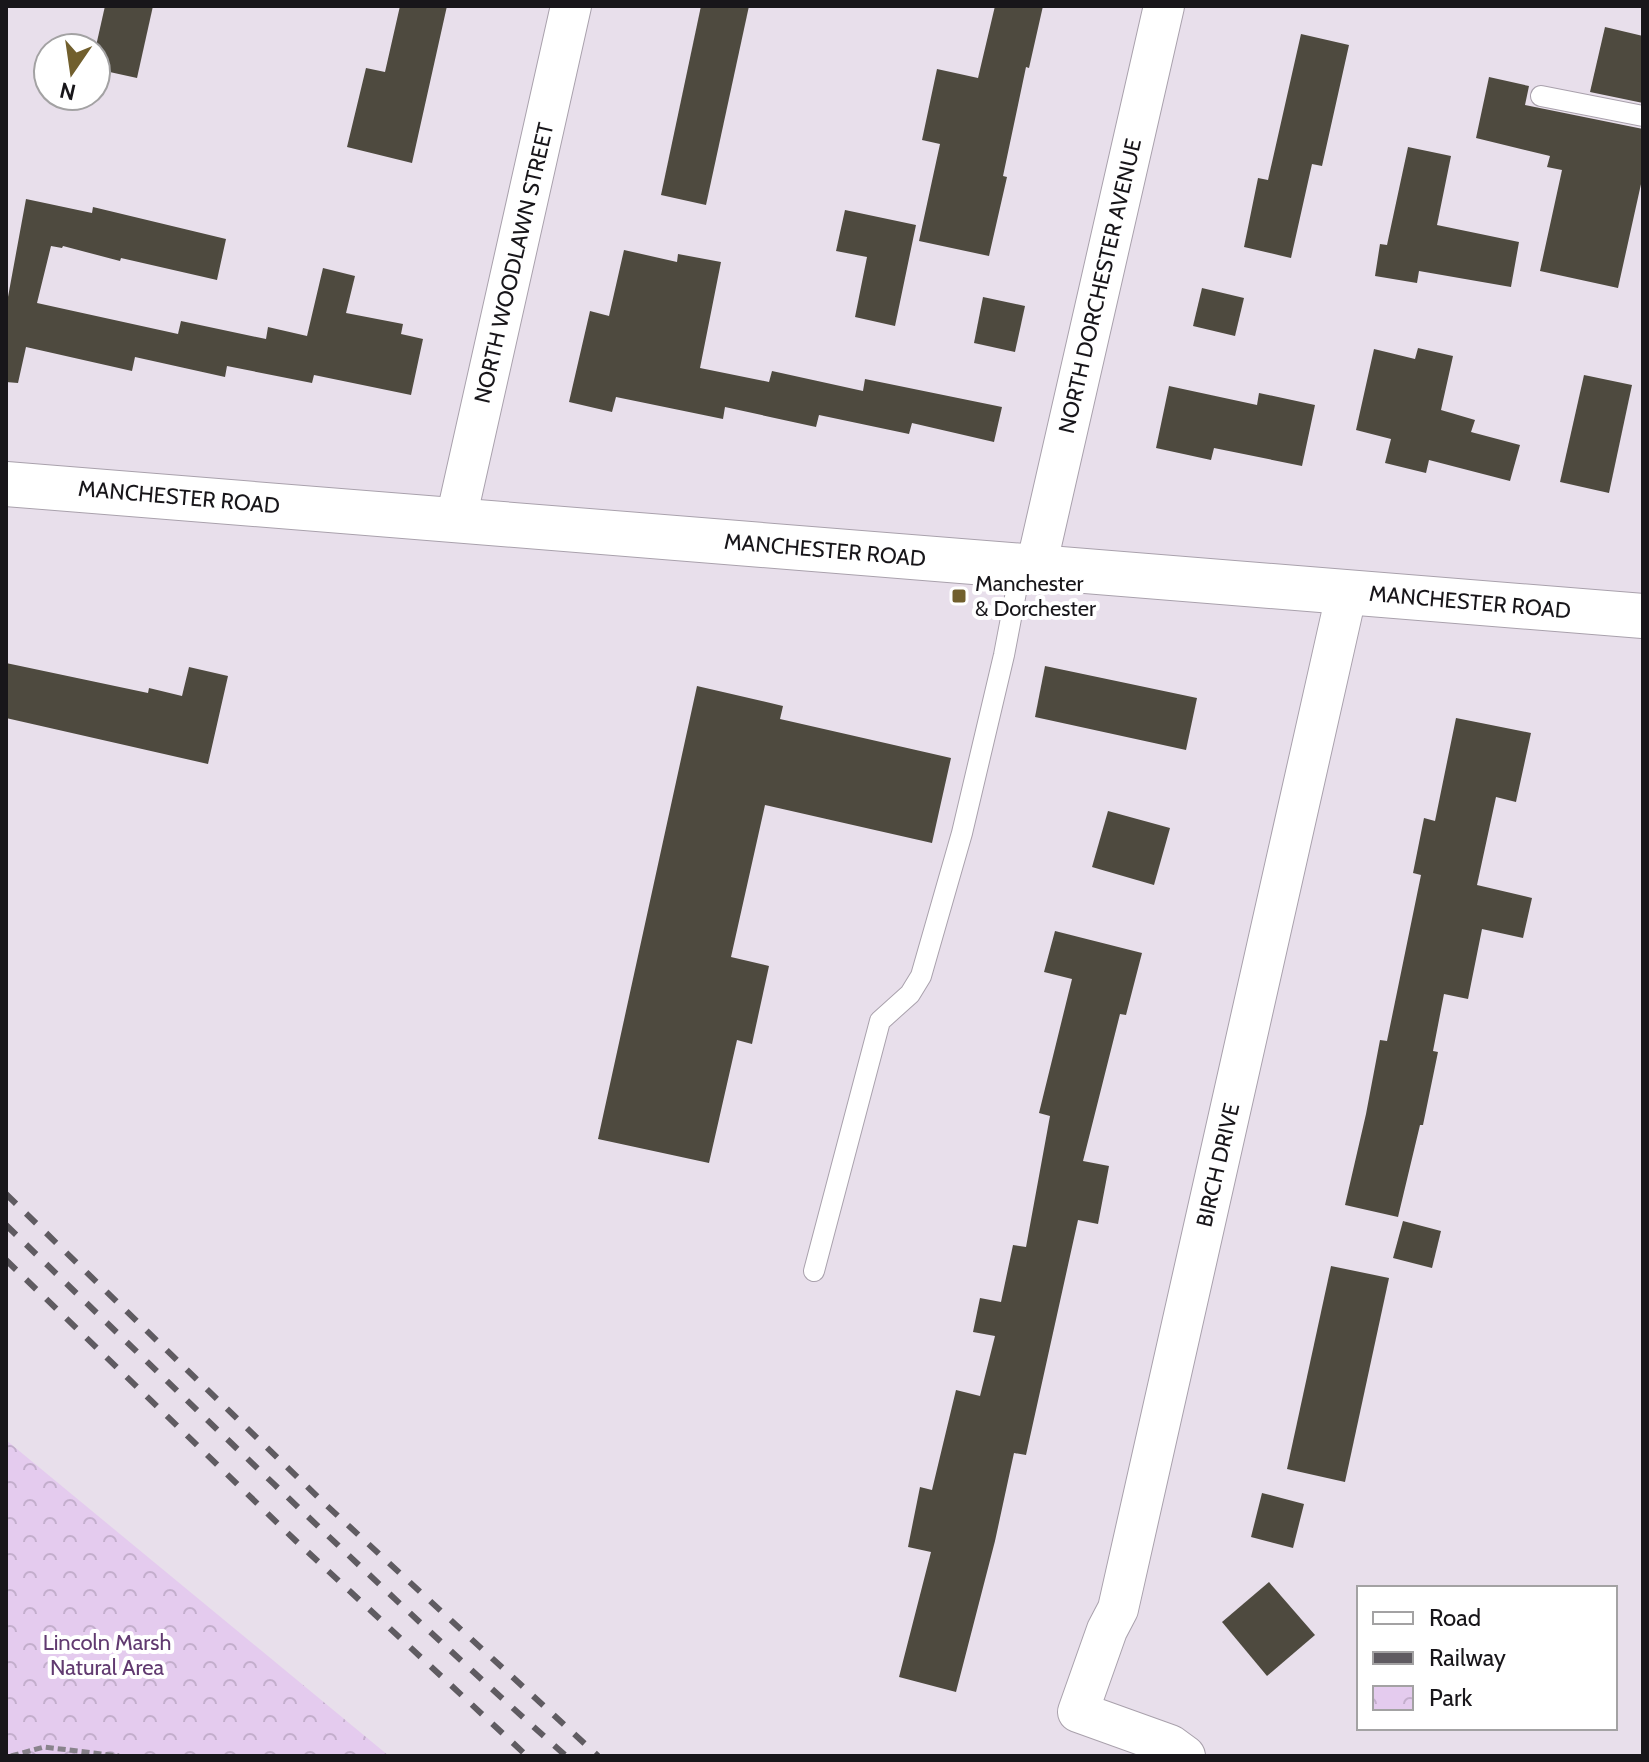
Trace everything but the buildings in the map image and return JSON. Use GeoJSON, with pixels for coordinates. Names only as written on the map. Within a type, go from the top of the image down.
{"type":"FeatureCollection","features":[{"type":"Feature","properties":{"kind":"street","name":"NORTH WOODLAWN STREET"},"geometry":{"type":"LineString","coordinates":[[456,519],[571,6]]}},
{"type":"Feature","properties":{"kind":"street","name":"NORTH DORCHESTER AVENUE"},"geometry":{"type":"LineString","coordinates":[[1029,566],[1164,6]]}},
{"type":"Feature","properties":{"kind":"street","name":"MANCHESTER ROAD"},"geometry":{"type":"LineString","coordinates":[[6,484],[1643,616]]}},
{"type":"Feature","properties":{"kind":"street","name":"BIRCH DRIVE"},"geometry":{"type":"LineString","coordinates":[[1185,1756],[1170,1745],[1078,1712],[1107,1630],[1118,1609],[1347,591]]}},
{"type":"Feature","properties":{"kind":"lane"},"geometry":{"type":"LineString","coordinates":[[1541,96],[1643,116]]}},
{"type":"Feature","properties":{"kind":"lane"},"geometry":{"type":"LineString","coordinates":[[814,1271],[880,1021],[910,994],[921,976],[966,819],[1004,655],[1029,566]]}},
{"type":"Feature","properties":{"kind":"path"},"geometry":{"type":"LineString","coordinates":[[11,1756],[44,1747],[119,1756]]}},
{"type":"Feature","properties":{"kind":"green space","name":"Lincoln Marsh Natural Area"},"geometry":{"type":"Polygon","coordinates":[[[6,1440],[389,1756],[6,1756],[6,1440]]]}},
{"type":"Feature","properties":{"kind":"railway"},"geometry":{"type":"LineString","coordinates":[[6,1194],[324,1503],[598,1756]]}},
{"type":"Feature","properties":{"kind":"railway"},"geometry":{"type":"LineString","coordinates":[[6,1225],[353,1560],[566,1756]]}},
{"type":"Feature","properties":{"kind":"railway"},"geometry":{"type":"LineString","coordinates":[[6,1260],[296,1541],[527,1756]]}},
{"type":"Feature","properties":{"kind":"place","name":"Manchester & Dorchester"},"geometry":{"type":"Point","coordinates":[959,596]}}]}
